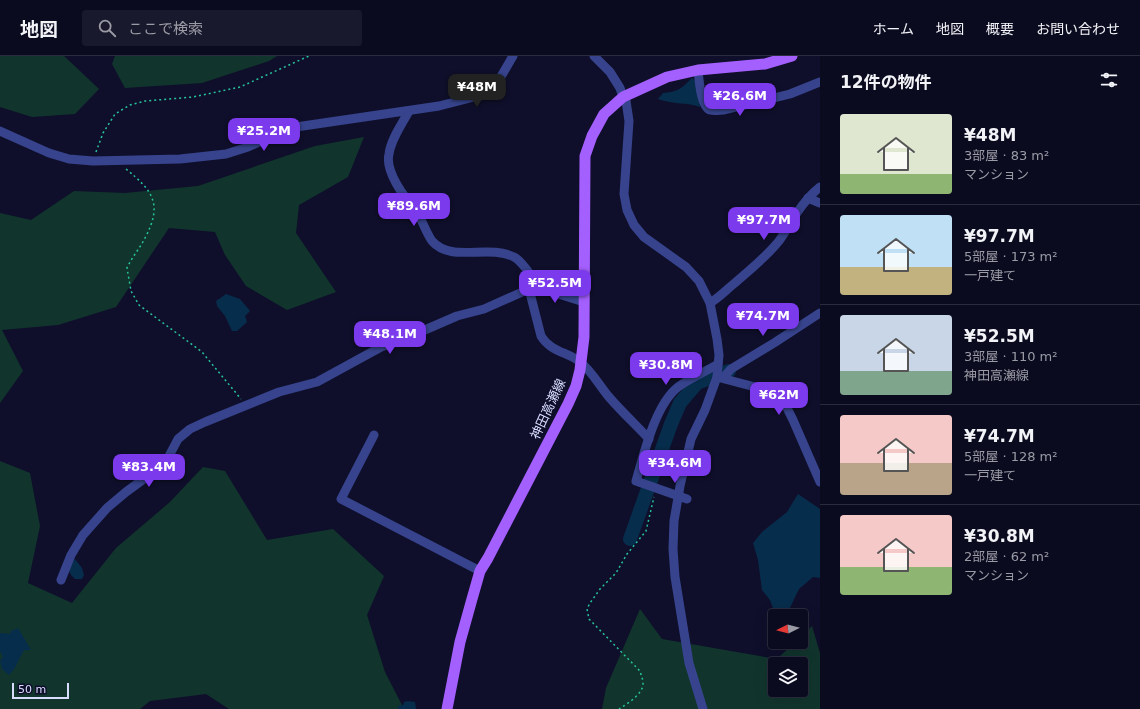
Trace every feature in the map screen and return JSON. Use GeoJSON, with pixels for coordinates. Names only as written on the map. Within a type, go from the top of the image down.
{"type":"FeatureCollection","features":[{"type":"Feature","properties":{"kind":"main road","name":"神田高瀬線"},"geometry":{"type":"LineString","coordinates":[[447,709],[460,642],[480,571],[576,386],[581,363],[584,337],[585,156],[592,136],[604,114],[623,97],[667,77],[698,70],[765,64],[792,56]]}},
{"type":"Feature","properties":{"kind":"street"},"geometry":{"type":"LineString","coordinates":[[0,131],[50,153],[69,159],[93,161],[180,158],[226,154],[248,147],[296,127],[439,106],[474,97],[491,88],[499,80],[513,56]]}},
{"type":"Feature","properties":{"kind":"street"},"geometry":{"type":"LineString","coordinates":[[594,56],[610,72],[626,101],[628,121],[624,194],[626,210],[634,225],[644,237],[686,267],[699,281],[710,303],[717,339],[720,377]]}},
{"type":"Feature","properties":{"kind":"street"},"geometry":{"type":"LineString","coordinates":[[698,70],[703,101],[706,107],[710,110],[716,111],[790,94],[820,82]]}},
{"type":"Feature","properties":{"kind":"street"},"geometry":{"type":"LineString","coordinates":[[408,111],[388,154],[389,166],[397,184],[412,205],[416,208],[432,241],[444,250],[452,252],[487,251],[500,253],[515,258],[534,280],[529,289],[541,336],[545,342],[558,352],[581,363],[590,372],[608,397],[649,439]]}},
{"type":"Feature","properties":{"kind":"street"},"geometry":{"type":"LineString","coordinates":[[710,303],[721,296],[749,271],[777,243],[795,214],[808,198],[820,187]]}},
{"type":"Feature","properties":{"kind":"street"},"geometry":{"type":"LineString","coordinates":[[808,198],[820,204]]}},
{"type":"Feature","properties":{"kind":"street"},"geometry":{"type":"LineString","coordinates":[[61,580],[71,555],[83,535],[107,508],[160,467],[169,456],[178,439],[190,429],[245,405],[280,392],[317,382],[381,347],[404,339],[457,316],[484,309],[529,289],[549,291],[584,302]]}},
{"type":"Feature","properties":{"kind":"street"},"geometry":{"type":"LineString","coordinates":[[703,709],[689,663],[675,577],[673,549],[674,528],[682,498],[691,439],[720,377],[820,313]]}},
{"type":"Feature","properties":{"kind":"street"},"geometry":{"type":"LineString","coordinates":[[682,498],[636,481],[649,439],[663,405],[678,388],[718,364]]}},
{"type":"Feature","properties":{"kind":"street"},"geometry":{"type":"LineString","coordinates":[[720,377],[766,391],[787,408],[794,420],[820,482]]}},
{"type":"Feature","properties":{"kind":"street"},"geometry":{"type":"LineString","coordinates":[[374,435],[341,499],[480,571]]}},
{"type":"Feature","properties":{"kind":"path"},"geometry":{"type":"LineString","coordinates":[[93,161],[103,133],[115,114],[130,105],[145,101],[194,96],[240,87],[309,56]]}},
{"type":"Feature","properties":{"kind":"path"},"geometry":{"type":"LineString","coordinates":[[115,160],[136,177],[150,192],[154,207],[152,222],[145,239],[127,268],[131,291],[139,305],[202,352],[245,405]]}},
{"type":"Feature","properties":{"kind":"path"},"geometry":{"type":"LineString","coordinates":[[619,709],[640,691],[643,685],[642,676],[640,671],[589,619],[587,609],[600,589],[616,573],[627,554],[646,531],[656,488]]}},
{"type":"Feature","properties":{"kind":"green space"},"geometry":{"type":"Polygon","coordinates":[[[0,56],[64,56],[99,89],[75,114],[32,117],[0,107],[0,56]]]}},
{"type":"Feature","properties":{"kind":"green space"},"geometry":{"type":"Polygon","coordinates":[[[115,56],[277,56],[269,61],[202,83],[125,88],[112,64],[115,56]]]}},
{"type":"Feature","properties":{"kind":"green space"},"geometry":{"type":"Polygon","coordinates":[[[364,137],[348,177],[299,205],[296,233],[336,292],[287,310],[246,286],[225,255],[215,232],[169,228],[116,307],[58,325],[2,330],[23,371],[0,403],[0,213],[31,220],[74,191],[125,193],[198,186],[315,146],[364,137]]]}},
{"type":"Feature","properties":{"kind":"green space"},"geometry":{"type":"Polygon","coordinates":[[[0,461],[30,473],[40,526],[28,583],[72,603],[116,548],[170,502],[203,467],[225,471],[267,540],[333,529],[384,576],[367,615],[385,672],[404,709],[229,709],[206,694],[150,701],[140,709],[0,709],[0,461]]]}},
{"type":"Feature","properties":{"kind":"green space"},"geometry":{"type":"Polygon","coordinates":[[[640,609],[662,639],[768,657],[768,697],[808,697],[808,657],[779,657],[788,649],[808,649],[808,630],[812,626],[820,653],[820,709],[602,709],[606,688],[640,609]]]}},
{"type":"Feature","properties":{"kind":"water"},"geometry":{"type":"Polygon","coordinates":[[[692,78],[697,82],[700,107],[658,99],[663,93],[672,92],[679,89],[692,78]]]}},
{"type":"Feature","properties":{"kind":"water"},"geometry":{"type":"Polygon","coordinates":[[[226,294],[240,299],[250,311],[245,316],[247,322],[237,331],[232,331],[225,316],[217,306],[216,301],[226,294]]]}},
{"type":"Feature","properties":{"kind":"water"},"geometry":{"type":"Polygon","coordinates":[[[798,494],[820,509],[820,578],[813,577],[799,589],[789,609],[773,609],[770,600],[762,590],[758,560],[753,543],[762,532],[787,512],[798,494]]]}},
{"type":"Feature","properties":{"kind":"water"},"geometry":{"type":"Polygon","coordinates":[[[75,559],[82,568],[84,575],[82,579],[75,579],[69,571],[75,559]]]}},
{"type":"Feature","properties":{"kind":"water"},"geometry":{"type":"Polygon","coordinates":[[[18,628],[31,650],[24,650],[16,667],[9,675],[2,669],[0,661],[3,657],[0,651],[0,633],[10,634],[11,631],[18,628]]]}},
{"type":"Feature","properties":{"kind":"water"},"geometry":{"type":"Polygon","coordinates":[[[404,702],[415,702],[416,709],[398,709],[398,706],[403,705],[404,702]]]}},
{"type":"Feature","properties":{"kind":"waterway"},"geometry":{"type":"LineString","coordinates":[[630,539],[671,424],[680,403],[697,383],[729,371]]}}]}
